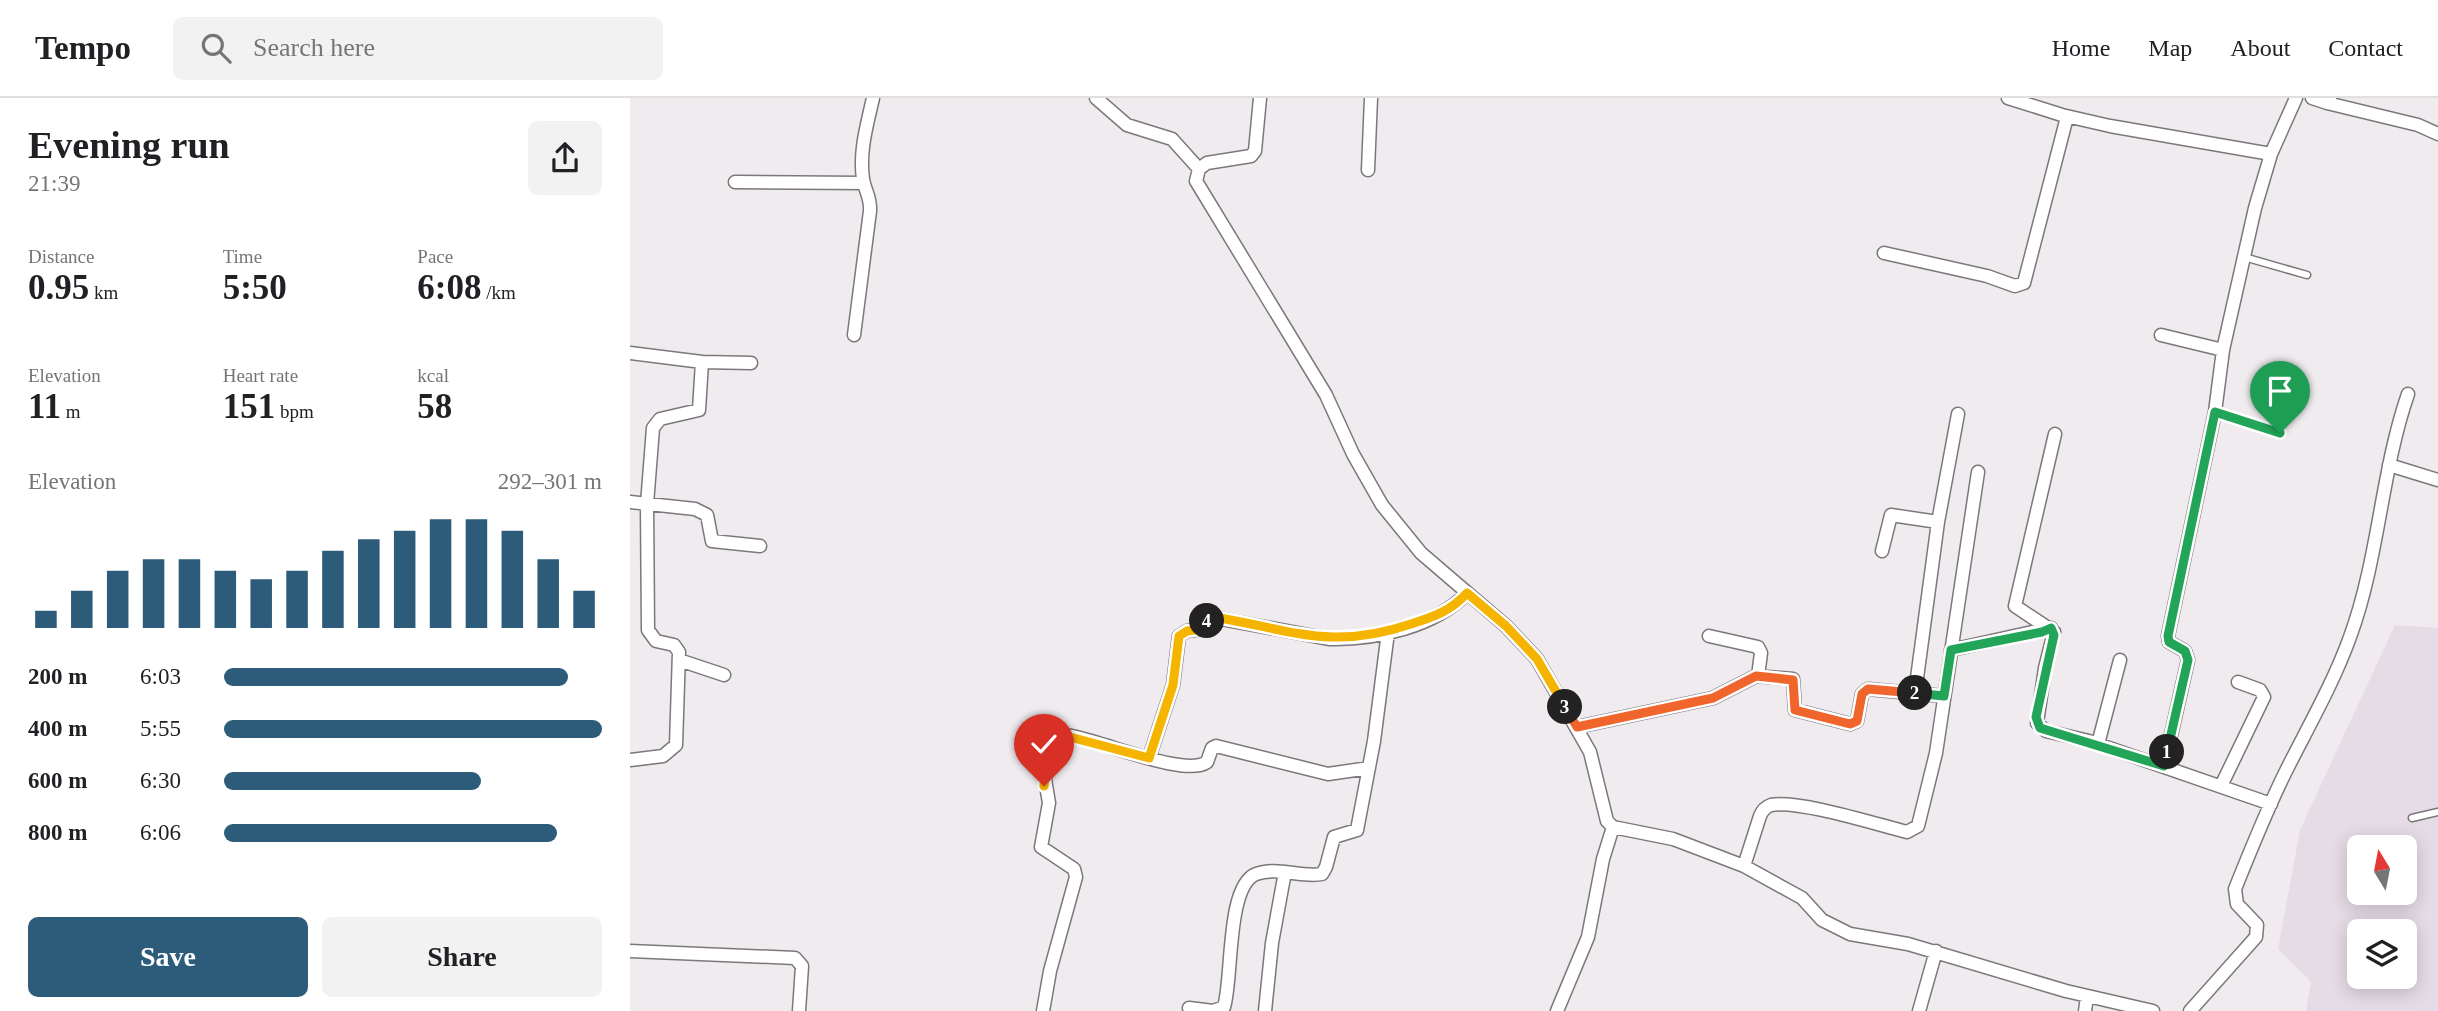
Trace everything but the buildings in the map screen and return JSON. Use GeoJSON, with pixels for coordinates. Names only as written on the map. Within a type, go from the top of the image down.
{"type":"FeatureCollection","features":[{"type":"Feature","properties":{"kind":"street"},"geometry":{"type":"LineString","coordinates":[[854,335],[871,199],[864,183],[862,147],[873,98]]}},
{"type":"Feature","properties":{"kind":"street"},"geometry":{"type":"LineString","coordinates":[[1096,98],[1127,125],[1172,139],[1199,169]]}},
{"type":"Feature","properties":{"kind":"street"},"geometry":{"type":"LineString","coordinates":[[1260,98],[1255,151],[1251,156],[1208,163],[1199,169],[1196,181],[1200,191],[1326,395],[1353,454],[1382,505],[1422,553],[1506,626],[1537,659],[1590,752],[1607,821],[1613,827],[1673,839],[1744,866],[1802,898],[1831,926],[1850,934],[1936,951],[2087,997],[2153,1011]]}},
{"type":"Feature","properties":{"kind":"street"},"geometry":{"type":"LineString","coordinates":[[1368,170],[1371,98]]}},
{"type":"Feature","properties":{"kind":"street"},"geometry":{"type":"LineString","coordinates":[[2008,98],[2067,117],[2271,154]]}},
{"type":"Feature","properties":{"kind":"street"},"geometry":{"type":"LineString","coordinates":[[2164,766],[2188,660],[2185,651],[2169,642],[2168,636],[2215,412],[2223,350],[2271,154],[2296,98]]}},
{"type":"Feature","properties":{"kind":"street"},"geometry":{"type":"LineString","coordinates":[[2312,98],[2418,125],[2438,134]]}},
{"type":"Feature","properties":{"kind":"street"},"geometry":{"type":"LineString","coordinates":[[1884,253],[1987,276],[2015,286],[2024,283],[2067,117]]}},
{"type":"Feature","properties":{"kind":"street"},"geometry":{"type":"LineString","coordinates":[[735,182],[864,183]]}},
{"type":"Feature","properties":{"kind":"street"},"geometry":{"type":"LineString","coordinates":[[2161,335],[2223,350]]}},
{"type":"Feature","properties":{"kind":"street"},"geometry":{"type":"LineString","coordinates":[[630,354],[702,362],[751,363]]}},
{"type":"Feature","properties":{"kind":"street"},"geometry":{"type":"LineString","coordinates":[[630,760],[663,756],[676,745],[678,648],[656,641],[648,630],[646,504],[653,428],[660,419],[699,410],[702,362]]}},
{"type":"Feature","properties":{"kind":"street"},"geometry":{"type":"LineString","coordinates":[[2190,1011],[2256,937],[2257,925],[2237,904],[2235,888],[2270,804],[2350,637],[2393,438],[2408,394]]}},
{"type":"Feature","properties":{"kind":"street"},"geometry":{"type":"LineString","coordinates":[[1915,693],[1938,522],[1958,414]]}},
{"type":"Feature","properties":{"kind":"street"},"geometry":{"type":"LineString","coordinates":[[2055,434],[2015,606],[2051,628],[2054,635],[2045,668],[2037,723],[2046,731],[2098,744],[2270,804]]}},
{"type":"Feature","properties":{"kind":"street"},"geometry":{"type":"LineString","coordinates":[[2389,465],[2438,480]]}},
{"type":"Feature","properties":{"kind":"street"},"geometry":{"type":"LineString","coordinates":[[1744,866],[1760,817],[1764,809],[1771,805],[1806,808],[1907,832],[1914,831],[1920,821],[1936,753],[1978,472]]}},
{"type":"Feature","properties":{"kind":"street"},"geometry":{"type":"LineString","coordinates":[[630,502],[704,512],[712,541],[760,546]]}},
{"type":"Feature","properties":{"kind":"street"},"geometry":{"type":"LineString","coordinates":[[1882,551],[1891,515],[1938,522]]}},
{"type":"Feature","properties":{"kind":"street"},"geometry":{"type":"LineString","coordinates":[[1149,758],[1173,685],[1179,636],[1182,632],[1201,629],[1214,617],[1330,639],[1350,639],[1388,632],[1445,612],[1467,593]]}},
{"type":"Feature","properties":{"kind":"street"},"geometry":{"type":"LineString","coordinates":[[1951,650],[2051,628]]}},
{"type":"Feature","properties":{"kind":"street"},"geometry":{"type":"LineString","coordinates":[[1189,1008],[1213,1011],[1224,1007],[1237,904],[1242,887],[1256,874],[1285,872],[1317,875],[1325,871],[1334,836],[1357,830],[1369,768],[1388,632]]}},
{"type":"Feature","properties":{"kind":"street"},"geometry":{"type":"LineString","coordinates":[[1709,636],[1758,647],[1761,653],[1758,676]]}},
{"type":"Feature","properties":{"kind":"street"},"geometry":{"type":"LineString","coordinates":[[679,660],[724,675]]}},
{"type":"Feature","properties":{"kind":"street"},"geometry":{"type":"LineString","coordinates":[[2098,744],[2120,660]]}},
{"type":"Feature","properties":{"kind":"street"},"geometry":{"type":"LineString","coordinates":[[1577,727],[1713,698],[1747,678],[1758,676],[1793,680],[1795,710],[1850,724],[1857,721],[1862,694],[1868,689],[1944,696]]}},
{"type":"Feature","properties":{"kind":"street"},"geometry":{"type":"LineString","coordinates":[[2221,786],[2264,697],[2260,690],[2238,682]]}},
{"type":"Feature","properties":{"kind":"street"},"geometry":{"type":"LineString","coordinates":[[1043,1011],[1050,971],[1076,873],[1041,847],[1048,803],[1044,773],[1050,736],[1065,733],[1149,758],[1203,765],[1212,748],[1221,747],[1328,774],[1369,768]]}},
{"type":"Feature","properties":{"kind":"street"},"geometry":{"type":"LineString","coordinates":[[1558,1011],[1588,937],[1603,859],[1613,827]]}},
{"type":"Feature","properties":{"kind":"street"},"geometry":{"type":"LineString","coordinates":[[1265,1011],[1285,872]]}},
{"type":"Feature","properties":{"kind":"street"},"geometry":{"type":"LineString","coordinates":[[630,951],[799,959],[802,966],[799,1011]]}},
{"type":"Feature","properties":{"kind":"street"},"geometry":{"type":"LineString","coordinates":[[1919,1011],[1936,951]]}},
{"type":"Feature","properties":{"kind":"street"},"geometry":{"type":"LineString","coordinates":[[2085,1011],[2087,997]]}},
{"type":"Feature","properties":{"kind":"lane"},"geometry":{"type":"LineString","coordinates":[[2244,257],[2307,275]]}},
{"type":"Feature","properties":{"kind":"lane"},"geometry":{"type":"LineString","coordinates":[[2215,412],[2280,433]]}},
{"type":"Feature","properties":{"kind":"lane"},"geometry":{"type":"LineString","coordinates":[[2412,818],[2438,812]]}},
{"type":"Feature","properties":{"kind":"shaded area"},"geometry":{"type":"Polygon","coordinates":[[[2395,625],[2438,628],[2438,1011],[2306,1011],[2311,982],[2278,949],[2300,830],[2395,625]]]}},
{"type":"Feature","properties":{"kind":"route"},"geometry":{"type":"LineString","coordinates":[[1044,786],[1048,742],[1050,736],[1055,733],[1065,733],[1104,747],[1149,758],[1173,685],[1179,636],[1182,632],[1201,629],[1211,617],[1330,639],[1350,639],[1388,632],[1432,618],[1454,607],[1467,593],[1506,626],[1537,659],[1577,727],[1713,698],[1747,678],[1756,676],[1793,680],[1795,710],[1844,724],[1854,724],[1859,716],[1862,694],[1868,689],[1944,696],[1951,650],[2051,628],[2054,635],[2036,717],[2040,728],[2164,766],[2188,660],[2185,651],[2174,647],[2168,636],[2215,412],[2280,433]]}}]}
